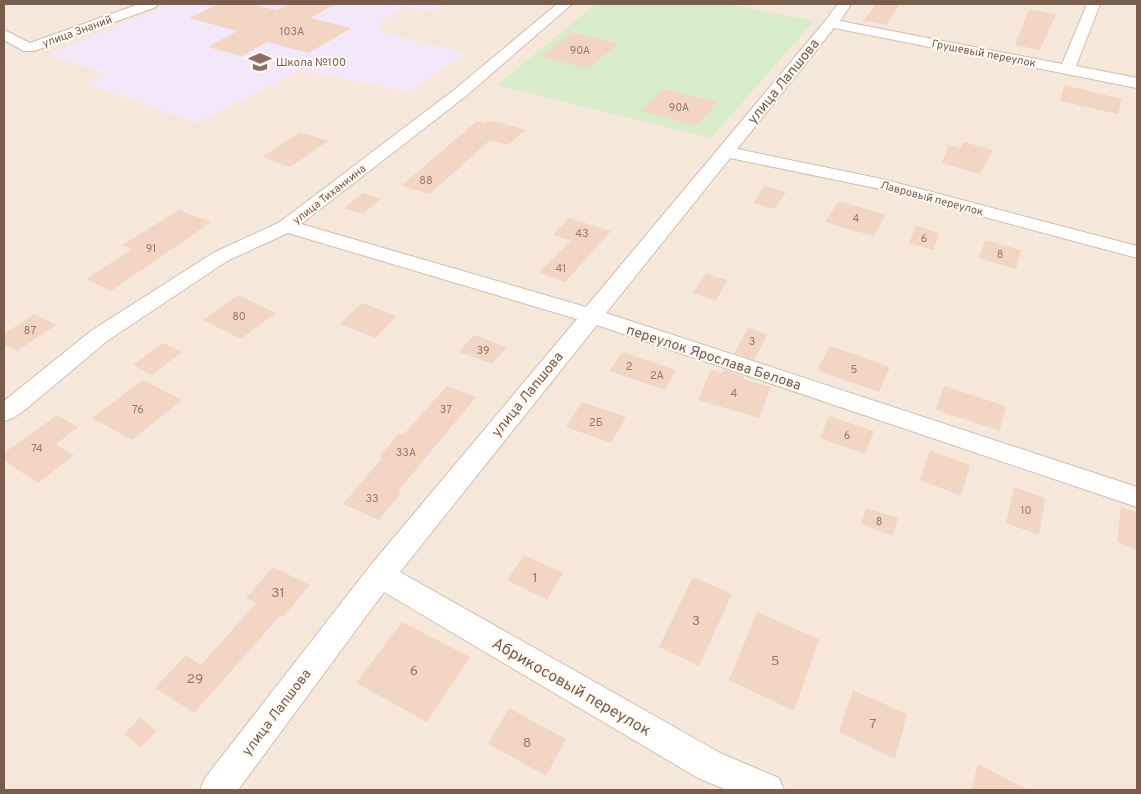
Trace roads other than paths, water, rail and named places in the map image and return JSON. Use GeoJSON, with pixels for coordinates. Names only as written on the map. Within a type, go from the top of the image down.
{"type":"FeatureCollection","features":[{"type":"Feature","properties":{"kind":"street","name":"улица Знаний"},"geometry":{"type":"LineString","coordinates":[[4,34],[29,48],[151,4]]}},
{"type":"Feature","properties":{"kind":"street","name":"улица Тиханкина"},"geometry":{"type":"LineString","coordinates":[[4,412],[18,403],[107,331],[220,258],[287,226],[460,93],[565,4]]}},
{"type":"Feature","properties":{"kind":"street"},"geometry":{"type":"LineString","coordinates":[[1067,69],[1094,4]]}},
{"type":"Feature","properties":{"kind":"street","name":"Грушевый переулок"},"geometry":{"type":"LineString","coordinates":[[837,13],[1067,69],[1137,83]]}},
{"type":"Feature","properties":{"kind":"street","name":"улица Лапшова"},"geometry":{"type":"LineString","coordinates":[[217,790],[380,575],[837,13]]}},
{"type":"Feature","properties":{"kind":"street","name":"Лавровый переулок"},"geometry":{"type":"LineString","coordinates":[[725,152],[882,184],[1137,252]]}},
{"type":"Feature","properties":{"kind":"street","name":"переулок Ярослава Белова"},"geometry":{"type":"LineString","coordinates":[[287,226],[592,316],[1137,497]]}},
{"type":"Feature","properties":{"kind":"street","name":"Абрикосовый переулок"},"geometry":{"type":"LineString","coordinates":[[380,575],[710,766],[727,782],[767,790]]}},
{"type":"Feature","properties":{"kind":"place","name":"Школа №100"},"geometry":{"type":"Point","coordinates":[260,62]}}]}
